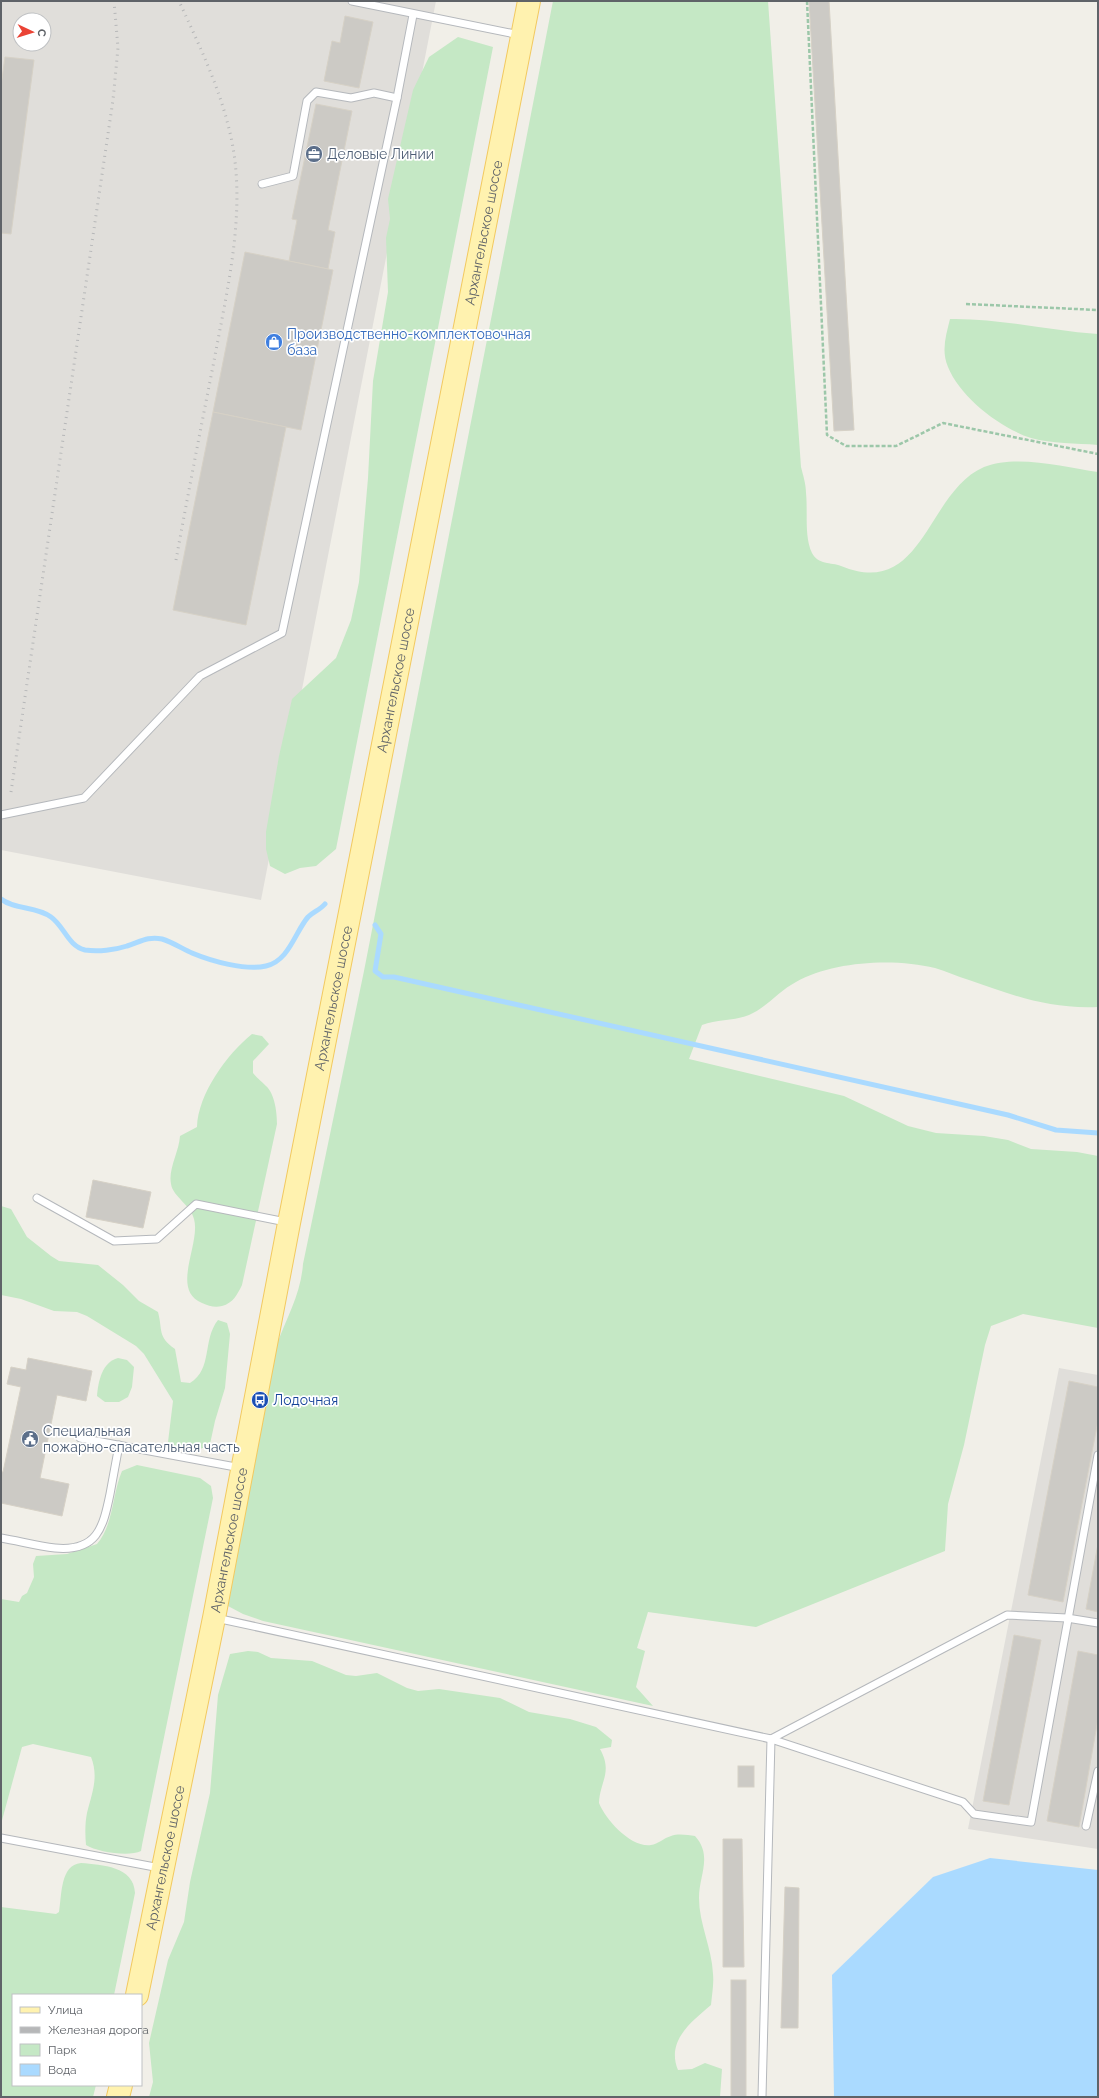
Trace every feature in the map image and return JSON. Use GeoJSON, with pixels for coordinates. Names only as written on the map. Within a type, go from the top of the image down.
{"type":"FeatureCollection","features":[{"type":"Feature","properties":{"kind":"main road","name":"Архангельское шоссе"},"geometry":{"type":"LineString","coordinates":[[137,1994],[214,1618],[241,1468],[529,1]]}},
{"type":"Feature","properties":{"kind":"main road"},"geometry":{"type":"LineString","coordinates":[[118,2097],[121,2086]]}},
{"type":"Feature","properties":{"kind":"lane"},"geometry":{"type":"LineString","coordinates":[[352,1],[413,15],[522,36]]}},
{"type":"Feature","properties":{"kind":"lane"},"geometry":{"type":"LineString","coordinates":[[1,815],[84,798],[200,676],[282,633],[397,98],[413,15]]}},
{"type":"Feature","properties":{"kind":"lane"},"geometry":{"type":"LineString","coordinates":[[262,184],[293,176],[307,102],[316,92],[350,98],[374,93],[397,98]]}},
{"type":"Feature","properties":{"kind":"lane"},"geometry":{"type":"LineString","coordinates":[[37,1198],[114,1241],[156,1239],[196,1204],[289,1223]]}},
{"type":"Feature","properties":{"kind":"lane"},"geometry":{"type":"LineString","coordinates":[[80,1438],[241,1468]]}},
{"type":"Feature","properties":{"kind":"lane"},"geometry":{"type":"LineString","coordinates":[[1,1538],[56,1548],[73,1548],[85,1544],[97,1534],[104,1523],[119,1445]]}},
{"type":"Feature","properties":{"kind":"lane"},"geometry":{"type":"LineString","coordinates":[[214,1618],[770,1739],[962,1802],[974,1814],[1030,1822],[1098,1455]]}},
{"type":"Feature","properties":{"kind":"lane"},"geometry":{"type":"LineString","coordinates":[[770,1739],[1007,1614],[1067,1618],[1098,1623]]}},
{"type":"Feature","properties":{"kind":"lane"},"geometry":{"type":"LineString","coordinates":[[762,2097],[770,1739]]}},
{"type":"Feature","properties":{"kind":"lane"},"geometry":{"type":"LineString","coordinates":[[1086,1826],[1098,1771]]}},
{"type":"Feature","properties":{"kind":"lane"},"geometry":{"type":"LineString","coordinates":[[1,1838],[162,1868]]}},
{"type":"Feature","properties":{"kind":"path"},"geometry":{"type":"LineString","coordinates":[[807,1],[827,435],[846,446],[896,446],[943,423],[1098,454]]}},
{"type":"Feature","properties":{"kind":"path"},"geometry":{"type":"LineString","coordinates":[[966,304],[1098,310]]}},
{"type":"Feature","properties":{"kind":"shaded area","name":"Производственно-комплектовочная база"},"geometry":{"type":"Polygon","coordinates":[[[1,1],[436,1],[261,900],[1,850],[1,1]]]}},
{"type":"Feature","properties":{"kind":"shaded area"},"geometry":{"type":"Polygon","coordinates":[[[1059,1368],[1098,1375],[1098,1849],[968,1829],[1059,1368]]]}},
{"type":"Feature","properties":{"kind":"green space"},"geometry":{"type":"Polygon","coordinates":[[[553,1],[768,1],[801,467],[807,500],[808,539],[812,553],[818,560],[869,573],[890,568],[907,556],[922,539],[949,498],[965,480],[984,467],[997,463],[1025,462],[1056,465],[1098,472],[1098,1007],[1047,1004],[1017,996],[935,968],[901,963],[864,963],[845,966],[811,975],[796,982],[762,1008],[749,1015],[702,1025],[689,1059],[844,1096],[908,1126],[936,1133],[984,1136],[1008,1140],[1031,1149],[1077,1152],[1098,1156],[1098,1328],[1023,1314],[991,1326],[985,1345],[964,1445],[948,1504],[945,1551],[756,1627],[648,1612],[637,1648],[645,1651],[636,1687],[653,1706],[263,1621],[243,1614],[228,1606],[277,1344],[300,1285],[303,1264],[364,971],[553,1]]]}},
{"type":"Feature","properties":{"kind":"green space"},"geometry":{"type":"Polygon","coordinates":[[[458,37],[493,47],[336,849],[316,866],[300,868],[285,874],[270,866],[266,849],[266,832],[279,756],[292,699],[336,658],[351,620],[359,582],[368,478],[373,381],[388,292],[386,238],[390,219],[388,199],[413,90],[429,57],[458,37]]]}},
{"type":"Feature","properties":{"kind":"green space"},"geometry":{"type":"Polygon","coordinates":[[[950,319],[987,320],[1098,334],[1098,445],[1056,442],[1031,438],[1007,427],[982,410],[962,389],[948,367],[945,349],[950,319]]]}},
{"type":"Feature","properties":{"kind":"green space"},"geometry":{"type":"Polygon","coordinates":[[[252,1034],[262,1036],[269,1044],[253,1061],[253,1073],[272,1094],[276,1109],[277,1124],[242,1285],[232,1301],[219,1307],[202,1303],[193,1297],[188,1288],[187,1277],[194,1241],[194,1219],[189,1209],[172,1189],[170,1178],[180,1136],[197,1127],[202,1101],[208,1088],[233,1052],[252,1034]]]}},
{"type":"Feature","properties":{"kind":"green space"},"geometry":{"type":"Polygon","coordinates":[[[1,1206],[11,1209],[27,1237],[51,1256],[59,1261],[98,1265],[123,1285],[139,1301],[158,1312],[163,1337],[175,1349],[181,1382],[190,1383],[197,1377],[205,1362],[213,1328],[218,1320],[227,1323],[230,1334],[225,1388],[210,1444],[199,1449],[183,1450],[168,1442],[173,1401],[144,1354],[136,1346],[87,1316],[77,1312],[54,1311],[21,1299],[1,1295],[1,1206]]]}},
{"type":"Feature","properties":{"kind":"green space"},"geometry":{"type":"Polygon","coordinates":[[[118,1358],[127,1360],[134,1367],[132,1387],[128,1397],[119,1402],[105,1402],[97,1396],[98,1385],[105,1368],[113,1360],[118,1358]]]}},
{"type":"Feature","properties":{"kind":"green space"},"geometry":{"type":"Polygon","coordinates":[[[137,1465],[200,1478],[211,1486],[213,1498],[141,1851],[136,1853],[121,1854],[98,1850],[86,1845],[86,1817],[95,1778],[91,1757],[33,1744],[22,1747],[1,1824],[1,1599],[19,1602],[22,1596],[27,1593],[34,1577],[33,1564],[36,1556],[67,1554],[97,1544],[107,1527],[122,1471],[137,1465]]]}},
{"type":"Feature","properties":{"kind":"green space"},"geometry":{"type":"Polygon","coordinates":[[[248,1651],[258,1652],[271,1658],[312,1661],[346,1675],[356,1676],[377,1673],[407,1688],[418,1691],[439,1689],[500,1698],[529,1712],[570,1719],[596,1727],[612,1740],[611,1747],[600,1749],[604,1757],[606,1770],[599,1803],[602,1810],[613,1825],[628,1838],[643,1845],[651,1845],[674,1835],[683,1834],[695,1836],[703,1851],[704,1866],[699,1898],[701,1917],[712,1964],[713,1982],[711,2005],[682,2033],[675,2050],[675,2060],[678,2070],[692,2069],[705,2063],[722,2069],[720,2097],[149,2097],[153,2082],[149,2043],[168,1960],[184,1922],[190,1882],[210,1793],[218,1695],[230,1654],[248,1651]]]}},
{"type":"Feature","properties":{"kind":"green space"},"geometry":{"type":"Polygon","coordinates":[[[81,1863],[107,1866],[123,1872],[129,1877],[133,1884],[135,1893],[114,1994],[12,1994],[12,2086],[96,2086],[93,2097],[1,2097],[1,1907],[56,1914],[59,1912],[63,1882],[69,1869],[74,1865],[81,1863]]]}},
{"type":"Feature","properties":{"kind":"water"},"geometry":{"type":"Polygon","coordinates":[[[990,1858],[1098,1870],[1098,2097],[834,2097],[832,1975],[933,1877],[990,1858]]]}},
{"type":"Feature","properties":{"kind":"building"},"geometry":{"type":"Polygon","coordinates":[[[809,1],[829,1],[854,430],[834,431],[809,1]]]}},
{"type":"Feature","properties":{"kind":"building"},"geometry":{"type":"Polygon","coordinates":[[[345,16],[373,22],[359,88],[324,81],[332,41],[340,43],[345,16]]]}},
{"type":"Feature","properties":{"kind":"building"},"geometry":{"type":"Polygon","coordinates":[[[5,57],[34,60],[11,234],[1,233],[1,86],[5,57]]]}},
{"type":"Feature","properties":{"kind":"building"},"geometry":{"type":"Polygon","coordinates":[[[316,104],[352,111],[328,230],[335,232],[328,269],[289,261],[297,220],[292,219],[316,104]]]}},
{"type":"Feature","properties":{"kind":"building"},"geometry":{"type":"Polygon","coordinates":[[[245,252],[333,270],[301,430],[213,412],[245,252]]]}},
{"type":"Feature","properties":{"kind":"building"},"geometry":{"type":"Polygon","coordinates":[[[213,412],[286,427],[246,625],[173,610],[213,412]]]}},
{"type":"Feature","properties":{"kind":"building"},"geometry":{"type":"Polygon","coordinates":[[[93,1180],[151,1192],[143,1228],[86,1217],[93,1180]]]}},
{"type":"Feature","properties":{"kind":"building"},"geometry":{"type":"Polygon","coordinates":[[[28,1358],[92,1371],[86,1401],[57,1395],[40,1478],[69,1484],[62,1516],[1,1503],[1,1472],[3,1472],[21,1387],[7,1384],[11,1367],[26,1370],[28,1358]]]}},
{"type":"Feature","properties":{"kind":"building"},"geometry":{"type":"Polygon","coordinates":[[[1069,1381],[1098,1387],[1098,1421],[1063,1602],[1028,1595],[1069,1381]]]}},
{"type":"Feature","properties":{"kind":"building"},"geometry":{"type":"Polygon","coordinates":[[[1098,1544],[1098,1612],[1086,1609],[1098,1544]]]}},
{"type":"Feature","properties":{"kind":"building"},"geometry":{"type":"Polygon","coordinates":[[[1014,1635],[1041,1640],[1009,1805],[983,1801],[1014,1635]]]}},
{"type":"Feature","properties":{"kind":"building"},"geometry":{"type":"Polygon","coordinates":[[[1078,1651],[1098,1655],[1098,1719],[1079,1827],[1047,1821],[1078,1651]]]}},
{"type":"Feature","properties":{"kind":"building"},"geometry":{"type":"Polygon","coordinates":[[[738,1766],[754,1766],[754,1787],[738,1787],[738,1766]]]}},
{"type":"Feature","properties":{"kind":"building"},"geometry":{"type":"Polygon","coordinates":[[[723,1839],[742,1839],[744,1967],[723,1967],[723,1839]]]}},
{"type":"Feature","properties":{"kind":"building"},"geometry":{"type":"Polygon","coordinates":[[[785,1887],[799,1888],[798,2028],[781,2028],[785,1887]]]}},
{"type":"Feature","properties":{"kind":"building"},"geometry":{"type":"Polygon","coordinates":[[[731,1980],[746,1980],[746,2097],[731,2097],[731,1980]]]}},
{"type":"Feature","properties":{"kind":"waterway"},"geometry":{"type":"LineString","coordinates":[[1,899],[13,905],[39,911],[51,917],[74,944],[85,950],[112,950],[148,939],[157,938],[166,940],[192,953],[209,959],[249,967],[266,966],[274,963],[286,952],[308,917],[325,904]]}},
{"type":"Feature","properties":{"kind":"waterway"},"geometry":{"type":"LineString","coordinates":[[375,925],[381,934],[375,971],[383,977],[394,977],[1008,1115],[1056,1130],[1098,1133]]}},
{"type":"Feature","properties":{"kind":"railway"},"geometry":{"type":"LineString","coordinates":[[11,792],[113,100],[118,48],[114,1]]}},
{"type":"Feature","properties":{"kind":"railway"},"geometry":{"type":"LineString","coordinates":[[176,560],[229,279],[236,224],[237,197],[236,169],[228,123],[210,70],[179,1]]}},
{"type":"Feature","properties":{"kind":"place","name":"Деловые Линии"},"geometry":{"type":"Point","coordinates":[314,154]}},
{"type":"Feature","properties":{"kind":"place","name":"Производственно-комплектовочная база"},"geometry":{"type":"Point","coordinates":[274,342]}},
{"type":"Feature","properties":{"kind":"place","name":"Лодочная"},"geometry":{"type":"Point","coordinates":[260,1400]}},
{"type":"Feature","properties":{"kind":"place","name":"Специальная пожарно-спасательная часть"},"geometry":{"type":"Point","coordinates":[30,1439]}}]}
